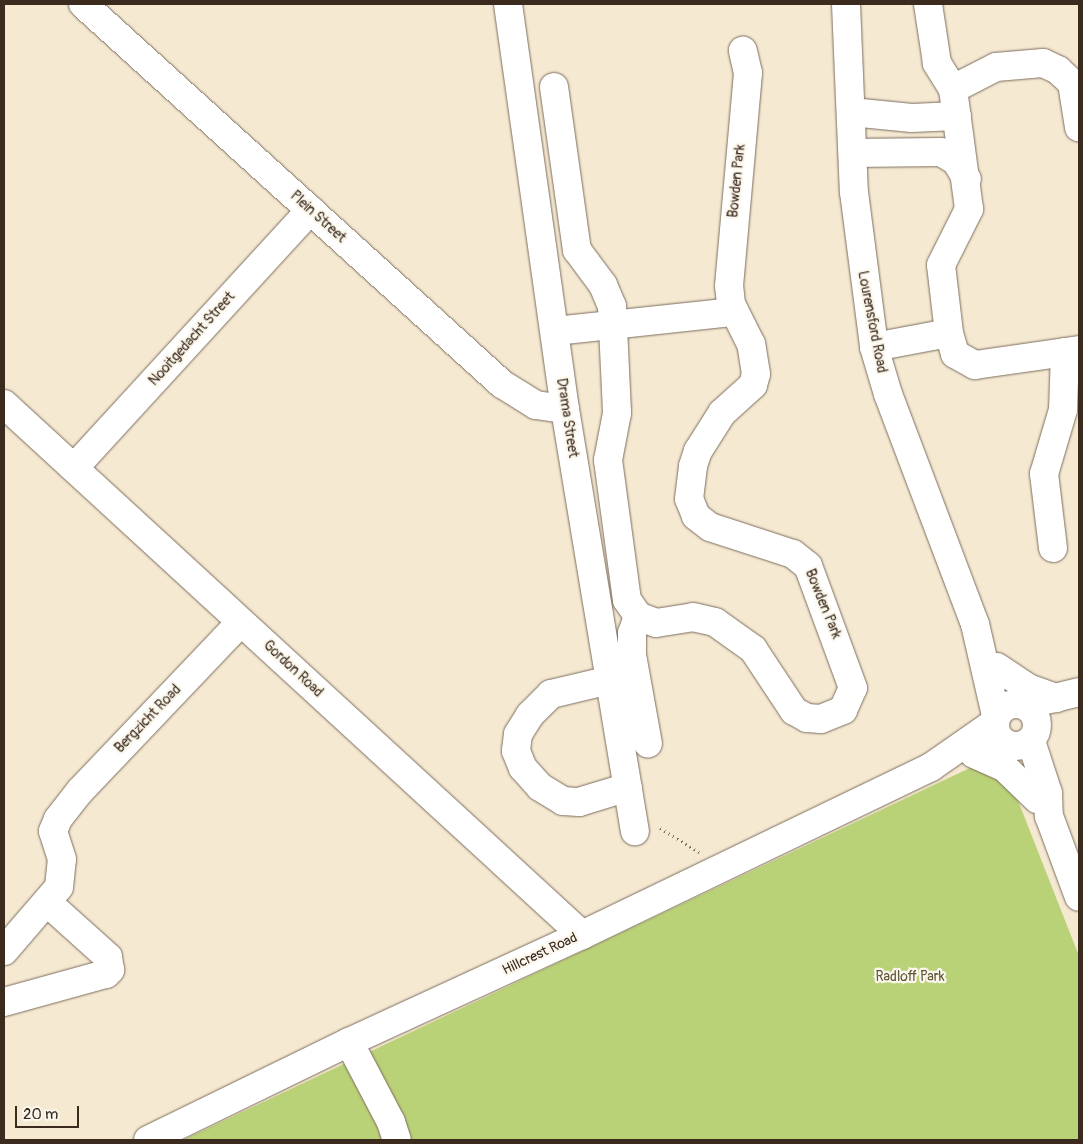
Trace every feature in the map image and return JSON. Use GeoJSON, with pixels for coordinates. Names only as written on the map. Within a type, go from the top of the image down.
{"type":"FeatureCollection","features":[{"type":"Feature","properties":{"kind":"street","name":"Plein Street"},"geometry":{"type":"LineString","coordinates":[[83,4],[502,384],[536,405],[565,409]]}},
{"type":"Feature","properties":{"kind":"street","name":"Drama Street"},"geometry":{"type":"LineString","coordinates":[[508,4],[565,409],[632,810]]}},
{"type":"Feature","properties":{"kind":"street","name":"Lourensford Road"},"geometry":{"type":"LineString","coordinates":[[846,4],[863,112],[853,153],[864,289],[874,348],[888,394],[975,624],[1012,734],[1048,793],[1043,808],[1079,897]]}},
{"type":"Feature","properties":{"kind":"street"},"geometry":{"type":"LineString","coordinates":[[928,4],[937,63],[955,101],[970,200],[966,217],[941,265],[949,333],[956,354],[975,365],[1072,351],[1063,410],[1044,474],[1053,548]]}},
{"type":"Feature","properties":{"kind":"street","name":"Bowden Park"},"geometry":{"type":"LineString","coordinates":[[638,616],[656,623],[693,617],[715,622],[753,649],[794,710],[807,718],[821,719],[843,710],[852,696],[852,679],[808,566],[792,554],[710,527],[692,509],[689,488],[695,459],[722,413],[747,393],[755,380],[751,344],[734,312],[729,286],[732,228],[748,73],[743,51]]}},
{"type":"Feature","properties":{"kind":"street"},"geometry":{"type":"LineString","coordinates":[[863,112],[911,109],[955,101],[996,67],[1043,64],[1058,70],[1072,83],[1079,127]]}},
{"type":"Feature","properties":{"kind":"street"},"geometry":{"type":"LineString","coordinates":[[554,87],[577,250],[608,295],[612,325],[617,413],[608,460],[609,479],[627,600],[638,616],[632,633],[632,654],[648,744]]}},
{"type":"Feature","properties":{"kind":"street"},"geometry":{"type":"LineString","coordinates":[[853,153],[941,152],[956,161],[967,180]]}},
{"type":"Feature","properties":{"kind":"street","name":"Nooitgedacht Street"},"geometry":{"type":"LineString","coordinates":[[74,468],[310,210]]}},
{"type":"Feature","properties":{"kind":"street"},"geometry":{"type":"LineString","coordinates":[[555,331],[734,312]]}},
{"type":"Feature","properties":{"kind":"street"},"geometry":{"type":"LineString","coordinates":[[874,348],[949,333]]}},
{"type":"Feature","properties":{"kind":"street","name":"Gordon Road"},"geometry":{"type":"LineString","coordinates":[[4,404],[582,935]]}},
{"type":"Feature","properties":{"kind":"street","name":"Bergzicht Road"},"geometry":{"type":"LineString","coordinates":[[48,903],[62,878],[62,859],[52,831],[58,819],[80,790],[241,622]]}},
{"type":"Feature","properties":{"kind":"street","name":"Lourensford Road"},"geometry":{"type":"LineString","coordinates":[[975,624],[997,667],[1022,705],[1034,714],[1012,734]]}},
{"type":"Feature","properties":{"kind":"street"},"geometry":{"type":"LineString","coordinates":[[997,667],[1028,688],[1071,697]]}},
{"type":"Feature","properties":{"kind":"street"},"geometry":{"type":"LineString","coordinates":[[610,680],[551,694],[530,716],[518,734],[516,752],[523,768],[540,787],[563,801],[632,810]]}},
{"type":"Feature","properties":{"kind":"street"},"geometry":{"type":"LineString","coordinates":[[1022,705],[1071,697]]}},
{"type":"Feature","properties":{"kind":"street","name":"Hillcrest Road"},"geometry":{"type":"LineString","coordinates":[[931,767],[974,754],[1012,734],[1071,697]]}},
{"type":"Feature","properties":{"kind":"street","name":"Hillcrest Road"},"geometry":{"type":"LineString","coordinates":[[148,1140],[349,1042],[582,935],[931,767],[1012,734]]}},
{"type":"Feature","properties":{"kind":"street"},"geometry":{"type":"LineString","coordinates":[[974,754],[1005,768],[1043,808]]}},
{"type":"Feature","properties":{"kind":"street"},"geometry":{"type":"LineString","coordinates":[[4,951],[48,903],[108,958],[110,970],[106,974],[4,1002]]}},
{"type":"Feature","properties":{"kind":"street"},"geometry":{"type":"LineString","coordinates":[[349,1042],[391,1122],[397,1140]]}},
{"type":"Feature","properties":{"kind":"path"},"geometry":{"type":"LineString","coordinates":[[632,810],[723,866]]}},
{"type":"Feature","properties":{"kind":"green space","name":"Radloff Park"},"geometry":{"type":"Polygon","coordinates":[[[974,766],[984,766],[1017,798],[1079,956],[1079,1140],[183,1140],[974,766]]]}}]}
